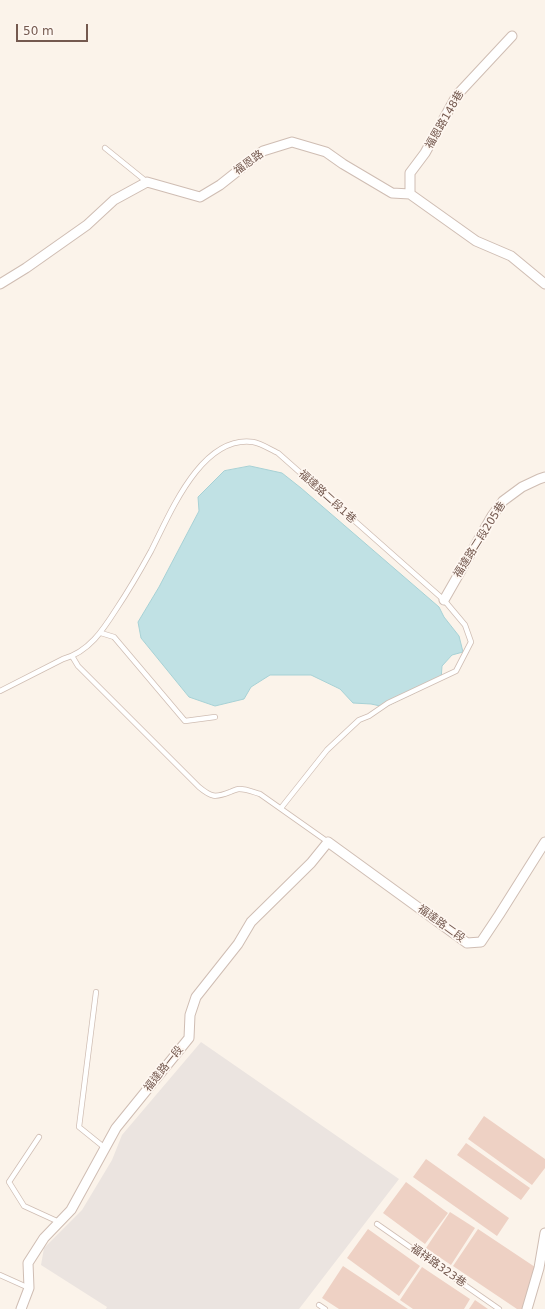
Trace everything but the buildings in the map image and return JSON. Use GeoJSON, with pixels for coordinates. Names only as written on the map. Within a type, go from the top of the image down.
{"type":"FeatureCollection","features":[{"type":"Feature","properties":{"kind":"street","name":"福恩路148巷"},"geometry":{"type":"LineString","coordinates":[[410,194],[410,173],[425,153],[457,95],[512,36]]}},
{"type":"Feature","properties":{"kind":"street","name":"福恩路"},"geometry":{"type":"LineString","coordinates":[[147,182],[200,197],[220,185],[263,151],[292,142],[326,152],[392,194],[410,194]]}},
{"type":"Feature","properties":{"kind":"street"},"geometry":{"type":"LineString","coordinates":[[0,284],[26,268],[87,225],[114,200],[147,182]]}},
{"type":"Feature","properties":{"kind":"street"},"geometry":{"type":"LineString","coordinates":[[410,194],[476,241],[511,256],[545,284]]}},
{"type":"Feature","properties":{"kind":"street","name":"福達路二段205巷"},"geometry":{"type":"LineString","coordinates":[[444,600],[492,516],[503,501],[522,487],[538,479],[545,478]]}},
{"type":"Feature","properties":{"kind":"street","name":"福達路二段"},"geometry":{"type":"LineString","coordinates":[[328,842],[467,944],[481,942],[545,842]]}},
{"type":"Feature","properties":{"kind":"street","name":"福達路一段"},"geometry":{"type":"LineString","coordinates":[[20,1309],[29,1288],[28,1263],[44,1238],[71,1210],[106,1149],[116,1128],[189,1038],[190,1015],[196,997],[238,944],[251,922],[311,863],[328,842]]}},
{"type":"Feature","properties":{"kind":"street"},"geometry":{"type":"LineString","coordinates":[[527,1309],[539,1268],[545,1233]]}},
{"type":"Feature","properties":{"kind":"lane"},"geometry":{"type":"LineString","coordinates":[[105,148],[147,182]]}},
{"type":"Feature","properties":{"kind":"lane","name":"福達路二段1巷"},"geometry":{"type":"LineString","coordinates":[[0,691],[63,659],[72,656],[101,633],[135,581],[188,482],[213,455],[231,443],[254,442],[278,453],[444,600],[465,625],[471,642],[456,671],[388,703],[369,716],[359,720],[327,750],[281,808]]}},
{"type":"Feature","properties":{"kind":"lane"},"geometry":{"type":"LineString","coordinates":[[101,633],[114,637],[185,721],[215,717]]}},
{"type":"Feature","properties":{"kind":"lane"},"geometry":{"type":"LineString","coordinates":[[72,656],[78,666],[193,782],[208,794],[216,797],[237,789],[248,790],[260,794],[328,842]]}},
{"type":"Feature","properties":{"kind":"lane"},"geometry":{"type":"LineString","coordinates":[[96,992],[78,1127],[106,1149]]}},
{"type":"Feature","properties":{"kind":"lane"},"geometry":{"type":"LineString","coordinates":[[39,1137],[9,1182],[24,1206],[59,1222]]}},
{"type":"Feature","properties":{"kind":"lane","name":"福祥路323巷"},"geometry":{"type":"LineString","coordinates":[[376,1224],[499,1309]]}},
{"type":"Feature","properties":{"kind":"lane"},"geometry":{"type":"LineString","coordinates":[[0,1275],[29,1288]]}},
{"type":"Feature","properties":{"kind":"lane"},"geometry":{"type":"LineString","coordinates":[[319,1305],[325,1309]]}},
{"type":"Feature","properties":{"kind":"shaded area"},"geometry":{"type":"Polygon","coordinates":[[[201,1042],[399,1179],[299,1309],[106,1309],[107,1307],[41,1265],[44,1248],[82,1210],[112,1160],[122,1135],[201,1042]]]}},
{"type":"Feature","properties":{"kind":"water"},"geometry":{"type":"Polygon","coordinates":[[[250,466],[282,473],[439,607],[444,617],[459,636],[463,652],[452,655],[442,666],[441,680],[385,707],[371,704],[353,703],[340,689],[311,675],[270,675],[251,687],[244,699],[215,706],[189,697],[141,638],[138,622],[159,587],[199,511],[198,497],[224,471],[250,466]]]}}]}
